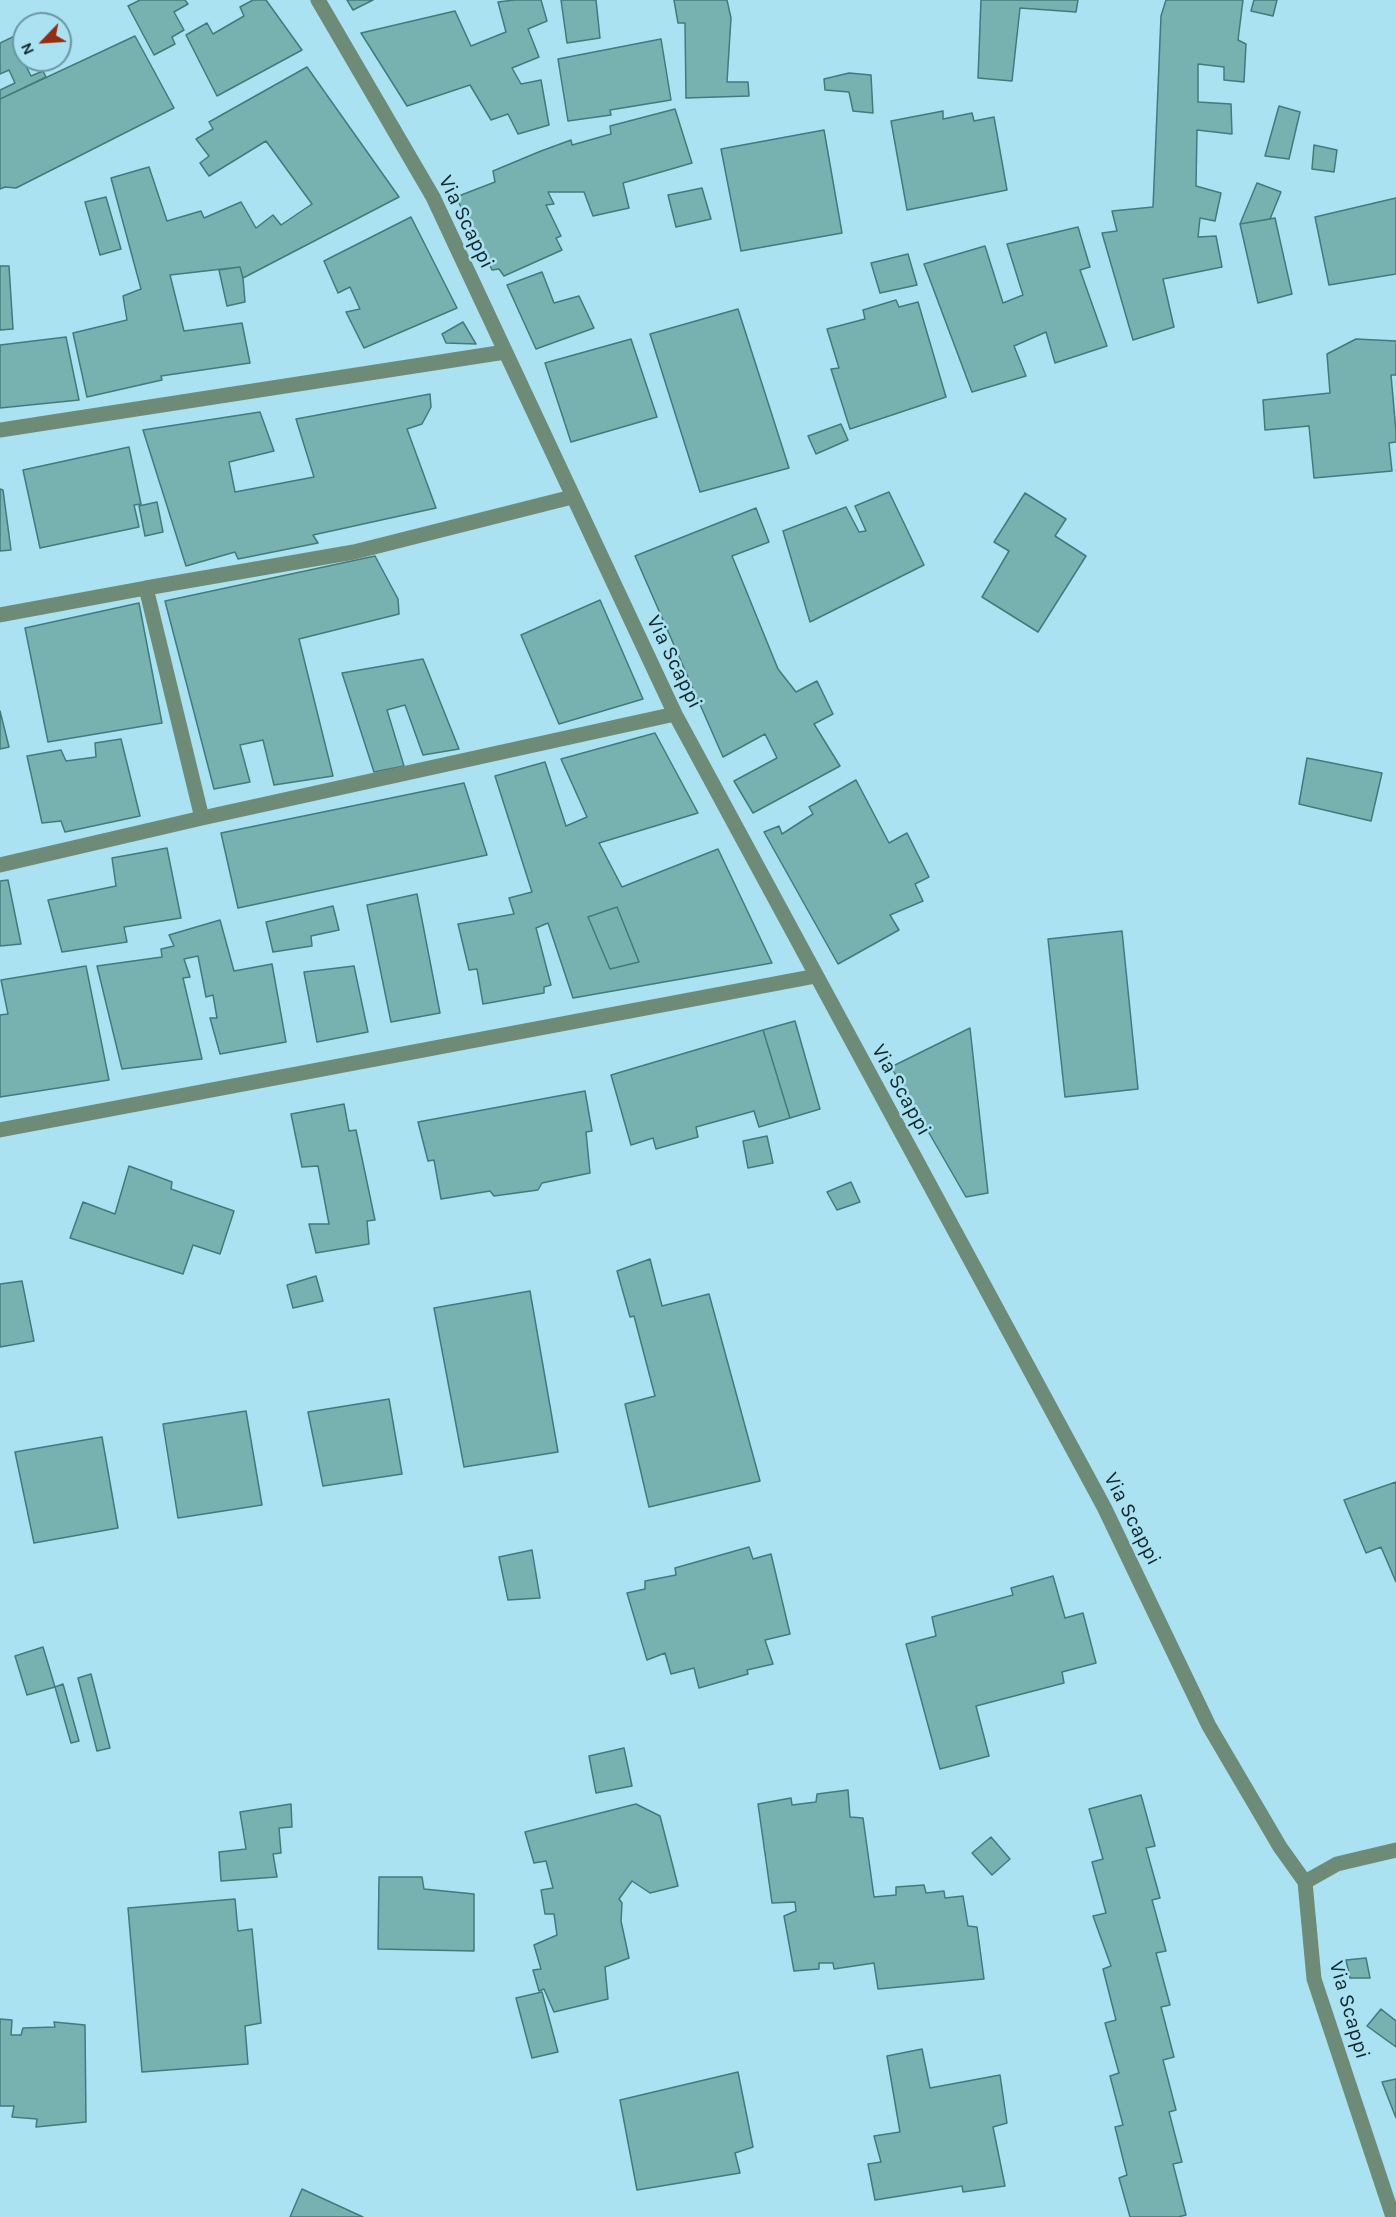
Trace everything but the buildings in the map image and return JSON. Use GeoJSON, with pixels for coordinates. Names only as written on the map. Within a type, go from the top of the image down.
{"type":"FeatureCollection","features":[{"type":"Feature","properties":{"kind":"street","name":"Via Scappi"},"geometry":{"type":"LineString","coordinates":[[318,0],[433,197],[675,714],[1104,1507],[1209,1726],[1280,1847],[1305,1882],[1314,1979],[1393,2217]]}},
{"type":"Feature","properties":{"kind":"street"},"geometry":{"type":"LineString","coordinates":[[0,430],[505,351]]}},
{"type":"Feature","properties":{"kind":"street"},"geometry":{"type":"LineString","coordinates":[[0,615],[354,552],[572,497]]}},
{"type":"Feature","properties":{"kind":"street"},"geometry":{"type":"LineString","coordinates":[[146,588],[202,818]]}},
{"type":"Feature","properties":{"kind":"street"},"geometry":{"type":"LineString","coordinates":[[0,865],[675,714]]}},
{"type":"Feature","properties":{"kind":"street"},"geometry":{"type":"LineString","coordinates":[[0,1130],[816,976]]}},
{"type":"Feature","properties":{"kind":"street"},"geometry":{"type":"LineString","coordinates":[[1305,1882],[1337,1864],[1396,1850]]}}]}
